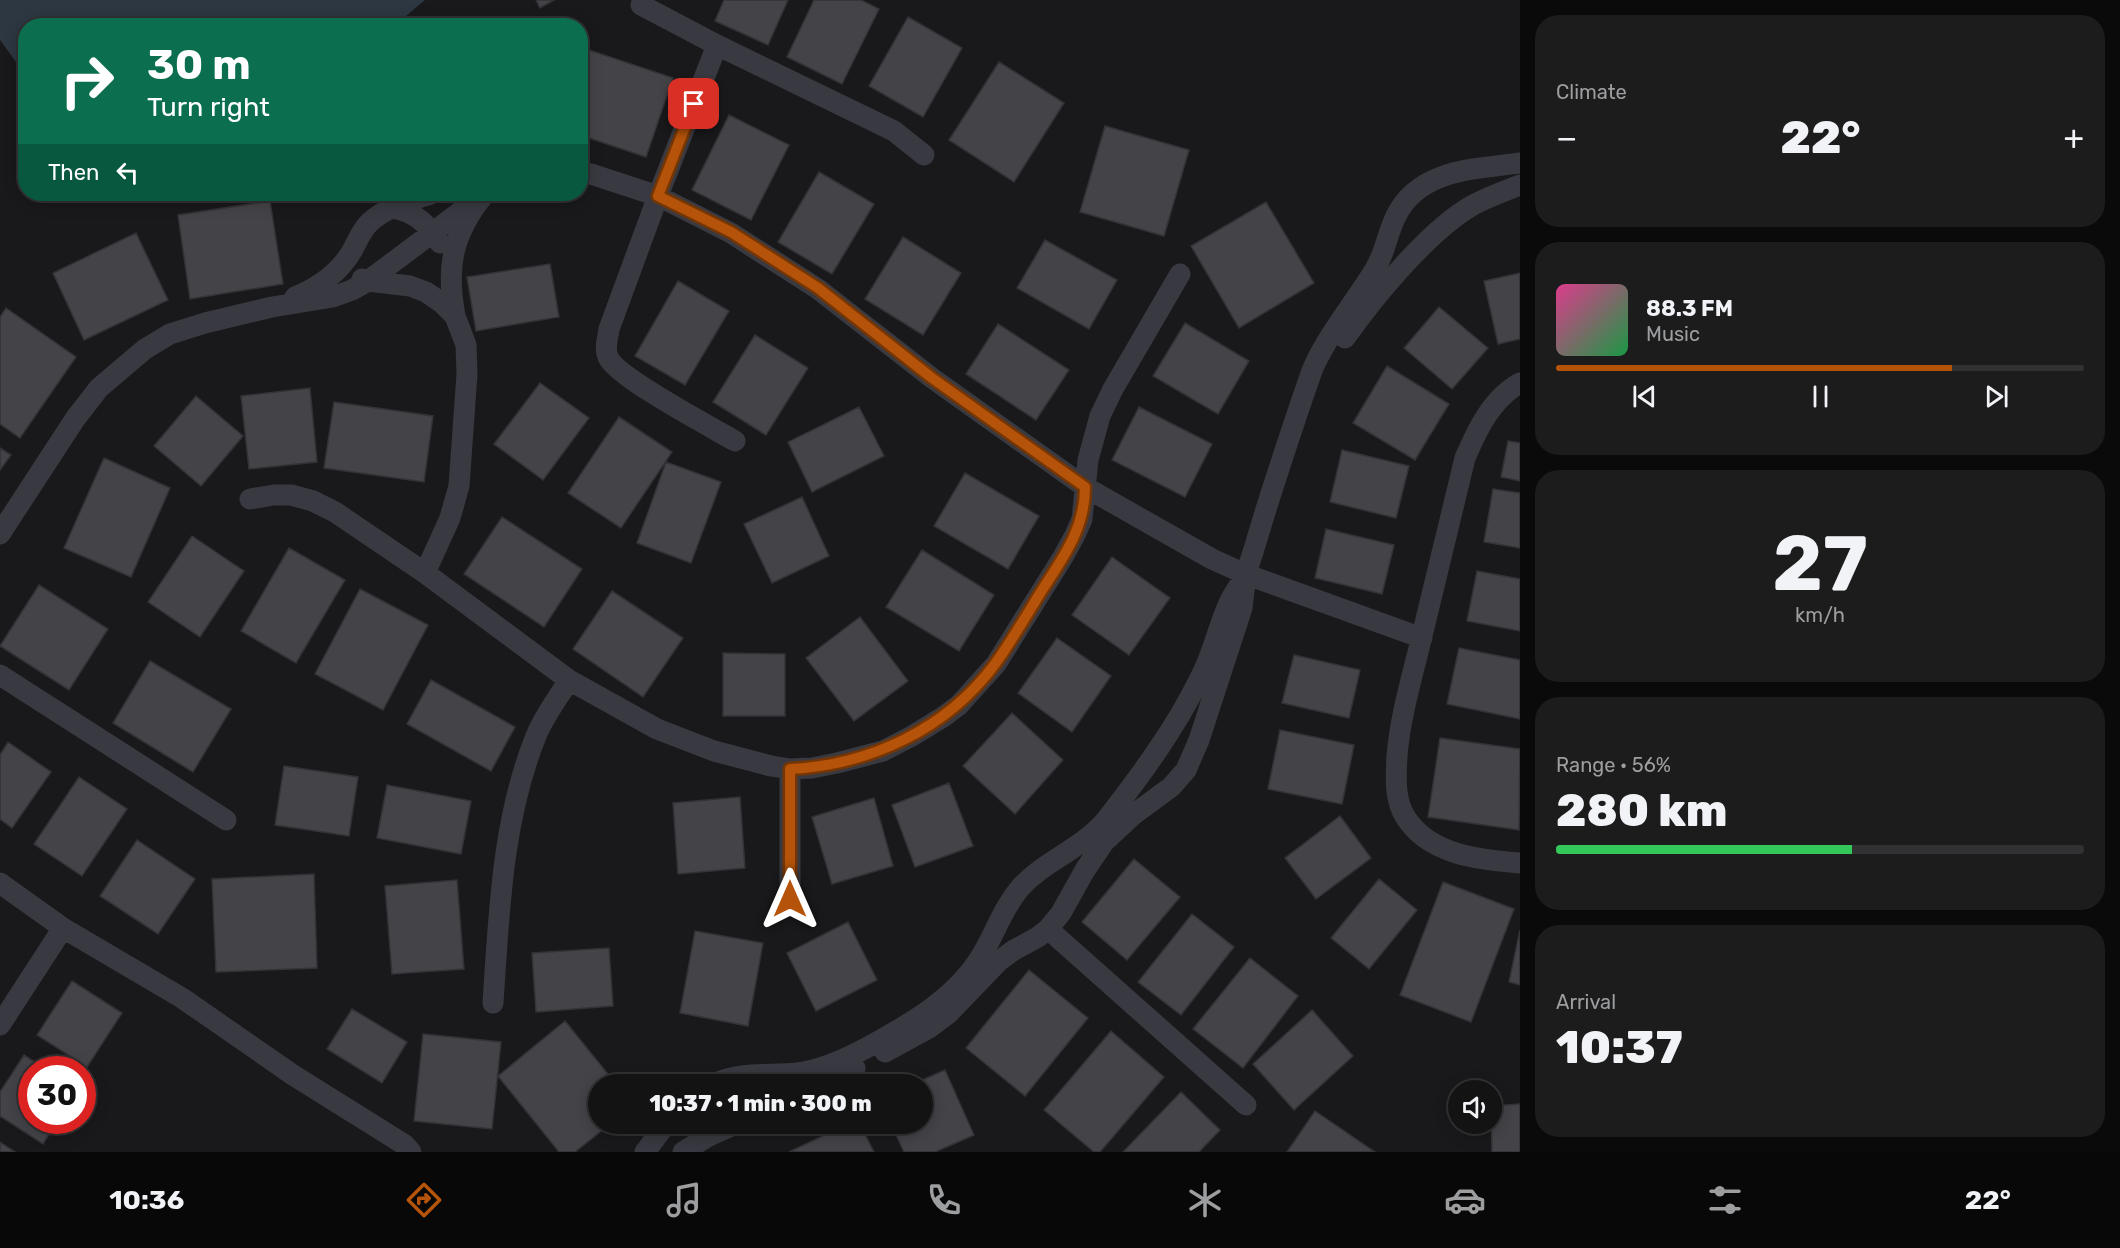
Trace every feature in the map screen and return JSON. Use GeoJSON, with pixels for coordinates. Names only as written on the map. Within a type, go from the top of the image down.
{"type":"FeatureCollection","features":[{"type":"Feature","properties":{"kind":"street"},"geometry":{"type":"LineString","coordinates":[[640,5],[894,131],[924,155]]}},
{"type":"Feature","properties":{"kind":"street"},"geometry":{"type":"LineString","coordinates":[[717,45],[658,196],[609,329],[606,346],[608,358],[629,379],[735,441]]}},
{"type":"Feature","properties":{"kind":"street"},"geometry":{"type":"LineString","coordinates":[[841,1074],[929,1028],[957,1005],[999,961],[1048,929],[1061,913],[1104,842],[1133,815],[1171,787],[1191,762],[1242,608],[1245,574],[1313,368],[1322,349],[1382,258],[1400,209],[1415,191],[1455,171],[1520,163]]}},
{"type":"Feature","properties":{"kind":"street"},"geometry":{"type":"LineString","coordinates":[[588,174],[658,196],[731,232],[818,288],[932,378],[1085,487],[1212,559],[1245,574],[1422,638]]}},
{"type":"Feature","properties":{"kind":"street"},"geometry":{"type":"LineString","coordinates":[[774,1074],[827,1066],[866,1049],[928,1010],[947,995],[982,955],[1001,916],[1018,891],[1038,871],[1076,848],[1096,831],[1143,770],[1183,710],[1202,675],[1227,606],[1245,574],[1286,486],[1321,383],[1339,347],[1378,295],[1422,247],[1444,227],[1472,206],[1520,185]]}},
{"type":"Feature","properties":{"kind":"street"},"geometry":{"type":"LineString","coordinates":[[272,307],[309,292],[322,283],[342,264],[367,225],[378,215],[412,201]]}},
{"type":"Feature","properties":{"kind":"street"},"geometry":{"type":"LineString","coordinates":[[0,534],[75,418],[99,388],[145,349],[170,334],[196,326],[272,307],[333,297],[352,290],[368,281],[476,201]]}},
{"type":"Feature","properties":{"kind":"street"},"geometry":{"type":"LineString","coordinates":[[450,275],[459,232],[480,201]]}},
{"type":"Feature","properties":{"kind":"street"},"geometry":{"type":"LineString","coordinates":[[392,208],[410,212],[424,223],[445,253],[455,316],[466,345],[467,374],[459,486],[450,518],[425,573]]}},
{"type":"Feature","properties":{"kind":"street"},"geometry":{"type":"LineString","coordinates":[[355,244],[352,266],[357,275],[368,281],[410,286],[426,292],[455,316]]}},
{"type":"Feature","properties":{"kind":"street"},"geometry":{"type":"LineString","coordinates":[[250,499],[291,495],[313,501],[335,512],[425,573],[569,680],[657,729],[714,751],[790,769],[837,763],[883,751],[912,736],[959,705],[996,664],[1063,557],[1082,519],[1088,460],[1100,416],[1113,389],[1180,274]]}},
{"type":"Feature","properties":{"kind":"street"},"geometry":{"type":"LineString","coordinates":[[1520,383],[1506,391],[1495,403],[1482,422],[1465,458],[1404,711],[1398,754],[1397,791],[1400,807],[1414,828],[1427,839],[1447,849],[1487,860],[1520,863]]}},
{"type":"Feature","properties":{"kind":"street"},"geometry":{"type":"LineString","coordinates":[[0,675],[226,820]]}},
{"type":"Feature","properties":{"kind":"street"},"geometry":{"type":"LineString","coordinates":[[493,1003],[501,894],[512,822],[525,768],[537,734],[569,680]]}},
{"type":"Feature","properties":{"kind":"street"},"geometry":{"type":"LineString","coordinates":[[790,769],[790,899]]}},
{"type":"Feature","properties":{"kind":"street"},"geometry":{"type":"LineString","coordinates":[[0,883],[63,928],[182,998],[293,1075],[405,1145],[411,1152]]}},
{"type":"Feature","properties":{"kind":"street"},"geometry":{"type":"LineString","coordinates":[[0,1025],[63,928]]}},
{"type":"Feature","properties":{"kind":"street"},"geometry":{"type":"LineString","coordinates":[[1048,929],[1246,1105]]}},
{"type":"Feature","properties":{"kind":"street"},"geometry":{"type":"LineString","coordinates":[[645,1152],[658,1134]]}},
{"type":"Feature","properties":{"kind":"street"},"geometry":{"type":"LineString","coordinates":[[683,1152],[714,1134]]}},
{"type":"Feature","properties":{"kind":"shaded area"},"geometry":{"type":"Polygon","coordinates":[[[0,0],[425,0],[404,18],[18,18],[18,64],[0,40],[0,0]]]}},
{"type":"Feature","properties":{"kind":"building"},"geometry":{"type":"Polygon","coordinates":[[[536,0],[554,0],[540,8],[536,0]]]}},
{"type":"Feature","properties":{"kind":"building"},"geometry":{"type":"Polygon","coordinates":[[[724,0],[788,0],[768,45],[715,21],[724,0]]]}},
{"type":"Feature","properties":{"kind":"building"},"geometry":{"type":"Polygon","coordinates":[[[814,0],[861,0],[879,9],[842,84],[787,57],[814,0]]]}},
{"type":"Feature","properties":{"kind":"building"},"geometry":{"type":"Polygon","coordinates":[[[908,17],[962,48],[923,117],[869,86],[908,17]]]}},
{"type":"Feature","properties":{"kind":"building"},"geometry":{"type":"Polygon","coordinates":[[[588,50],[673,78],[646,157],[588,138],[588,50]]]}},
{"type":"Feature","properties":{"kind":"building"},"geometry":{"type":"Polygon","coordinates":[[[999,62],[1064,103],[1014,182],[949,140],[999,62]]]}},
{"type":"Feature","properties":{"kind":"building"},"geometry":{"type":"Polygon","coordinates":[[[729,115],[789,145],[751,220],[692,190],[729,115]]]}},
{"type":"Feature","properties":{"kind":"building"},"geometry":{"type":"Polygon","coordinates":[[[1105,126],[1189,150],[1164,236],[1080,212],[1105,126]]]}},
{"type":"Feature","properties":{"kind":"building"},"geometry":{"type":"Polygon","coordinates":[[[819,172],[874,204],[832,274],[778,242],[819,172]]]}},
{"type":"Feature","properties":{"kind":"building"},"geometry":{"type":"Polygon","coordinates":[[[270,201],[283,284],[190,299],[178,215],[270,201]]]}},
{"type":"Feature","properties":{"kind":"building"},"geometry":{"type":"Polygon","coordinates":[[[1266,202],[1314,283],[1239,328],[1191,246],[1266,202]]]}},
{"type":"Feature","properties":{"kind":"building"},"geometry":{"type":"Polygon","coordinates":[[[136,233],[168,300],[84,340],[53,273],[136,233]]]}},
{"type":"Feature","properties":{"kind":"building"},"geometry":{"type":"Polygon","coordinates":[[[903,237],[961,273],[923,335],[865,299],[903,237]]]}},
{"type":"Feature","properties":{"kind":"building"},"geometry":{"type":"Polygon","coordinates":[[[1045,240],[1117,280],[1089,329],[1017,288],[1045,240]]]}},
{"type":"Feature","properties":{"kind":"building"},"geometry":{"type":"Polygon","coordinates":[[[550,264],[559,317],[476,331],[467,277],[550,264]]]}},
{"type":"Feature","properties":{"kind":"building"},"geometry":{"type":"Polygon","coordinates":[[[1520,273],[1520,339],[1498,344],[1484,281],[1520,273]]]}},
{"type":"Feature","properties":{"kind":"building"},"geometry":{"type":"Polygon","coordinates":[[[678,281],[729,311],[685,385],[635,356],[678,281]]]}},
{"type":"Feature","properties":{"kind":"building"},"geometry":{"type":"Polygon","coordinates":[[[1439,307],[1488,348],[1452,389],[1404,348],[1439,307]]]}},
{"type":"Feature","properties":{"kind":"building"},"geometry":{"type":"Polygon","coordinates":[[[6,308],[76,357],[20,438],[0,424],[0,317],[6,308]]]}},
{"type":"Feature","properties":{"kind":"building"},"geometry":{"type":"Polygon","coordinates":[[[1185,323],[1249,361],[1218,414],[1153,376],[1185,323]]]}},
{"type":"Feature","properties":{"kind":"building"},"geometry":{"type":"Polygon","coordinates":[[[998,324],[1069,370],[1036,420],[966,374],[998,324]]]}},
{"type":"Feature","properties":{"kind":"building"},"geometry":{"type":"Polygon","coordinates":[[[755,335],[808,368],[766,435],[713,402],[755,335]]]}},
{"type":"Feature","properties":{"kind":"building"},"geometry":{"type":"Polygon","coordinates":[[[1387,366],[1449,404],[1415,460],[1353,423],[1387,366]]]}},
{"type":"Feature","properties":{"kind":"building"},"geometry":{"type":"Polygon","coordinates":[[[540,383],[589,418],[543,480],[494,444],[540,383]]]}},
{"type":"Feature","properties":{"kind":"building"},"geometry":{"type":"Polygon","coordinates":[[[310,388],[317,462],[249,469],[241,396],[310,388]]]}},
{"type":"Feature","properties":{"kind":"building"},"geometry":{"type":"Polygon","coordinates":[[[196,396],[243,436],[201,486],[154,446],[196,396]]]}},
{"type":"Feature","properties":{"kind":"building"},"geometry":{"type":"Polygon","coordinates":[[[334,402],[433,416],[424,482],[324,468],[334,402]]]}},
{"type":"Feature","properties":{"kind":"building"},"geometry":{"type":"Polygon","coordinates":[[[859,407],[884,456],[812,492],[788,442],[859,407]]]}},
{"type":"Feature","properties":{"kind":"building"},"geometry":{"type":"Polygon","coordinates":[[[1139,407],[1212,444],[1185,497],[1112,460],[1139,407]]]}},
{"type":"Feature","properties":{"kind":"building"},"geometry":{"type":"Polygon","coordinates":[[[619,417],[672,452],[621,528],[568,493],[619,417]]]}},
{"type":"Feature","properties":{"kind":"building"},"geometry":{"type":"Polygon","coordinates":[[[1508,441],[1520,443],[1520,481],[1501,477],[1508,441]]]}},
{"type":"Feature","properties":{"kind":"building"},"geometry":{"type":"Polygon","coordinates":[[[0,448],[11,455],[0,470],[0,448]]]}},
{"type":"Feature","properties":{"kind":"building"},"geometry":{"type":"Polygon","coordinates":[[[1342,450],[1409,466],[1396,518],[1330,502],[1342,450]]]}},
{"type":"Feature","properties":{"kind":"building"},"geometry":{"type":"Polygon","coordinates":[[[104,458],[170,488],[131,577],[64,548],[104,458]]]}},
{"type":"Feature","properties":{"kind":"building"},"geometry":{"type":"Polygon","coordinates":[[[666,462],[721,482],[691,563],[637,543],[666,462]]]}},
{"type":"Feature","properties":{"kind":"building"},"geometry":{"type":"Polygon","coordinates":[[[965,473],[1039,516],[1008,569],[934,526],[965,473]]]}},
{"type":"Feature","properties":{"kind":"building"},"geometry":{"type":"Polygon","coordinates":[[[1493,489],[1520,493],[1520,548],[1484,542],[1493,489]]]}},
{"type":"Feature","properties":{"kind":"building"},"geometry":{"type":"Polygon","coordinates":[[[802,497],[829,556],[772,583],[744,524],[802,497]]]}},
{"type":"Feature","properties":{"kind":"building"},"geometry":{"type":"Polygon","coordinates":[[[502,517],[582,569],[544,627],[464,574],[502,517]]]}},
{"type":"Feature","properties":{"kind":"building"},"geometry":{"type":"Polygon","coordinates":[[[1326,529],[1394,545],[1382,594],[1315,578],[1326,529]]]}},
{"type":"Feature","properties":{"kind":"building"},"geometry":{"type":"Polygon","coordinates":[[[192,536],[244,571],[200,637],[148,602],[192,536]]]}},
{"type":"Feature","properties":{"kind":"building"},"geometry":{"type":"Polygon","coordinates":[[[289,548],[345,580],[296,663],[241,631],[289,548]]]}},
{"type":"Feature","properties":{"kind":"building"},"geometry":{"type":"Polygon","coordinates":[[[922,550],[994,595],[959,651],[886,607],[922,550]]]}},
{"type":"Feature","properties":{"kind":"building"},"geometry":{"type":"Polygon","coordinates":[[[1112,557],[1170,598],[1129,655],[1072,615],[1112,557]]]}},
{"type":"Feature","properties":{"kind":"building"},"geometry":{"type":"Polygon","coordinates":[[[1477,571],[1520,579],[1520,631],[1467,621],[1477,571]]]}},
{"type":"Feature","properties":{"kind":"building"},"geometry":{"type":"Polygon","coordinates":[[[39,585],[108,629],[69,690],[0,646],[39,585]]]}},
{"type":"Feature","properties":{"kind":"building"},"geometry":{"type":"Polygon","coordinates":[[[360,589],[428,625],[383,710],[315,674],[360,589]]]}},
{"type":"Feature","properties":{"kind":"building"},"geometry":{"type":"Polygon","coordinates":[[[612,591],[683,638],[643,697],[573,649],[612,591]]]}},
{"type":"Feature","properties":{"kind":"building"},"geometry":{"type":"Polygon","coordinates":[[[860,617],[908,681],[854,721],[806,658],[860,617]]]}},
{"type":"Feature","properties":{"kind":"building"},"geometry":{"type":"Polygon","coordinates":[[[1057,638],[1111,676],[1072,732],[1018,693],[1057,638]]]}},
{"type":"Feature","properties":{"kind":"building"},"geometry":{"type":"Polygon","coordinates":[[[1459,648],[1520,660],[1520,719],[1447,704],[1459,648]]]}},
{"type":"Feature","properties":{"kind":"building"},"geometry":{"type":"Polygon","coordinates":[[[723,653],[785,654],[785,716],[723,716],[723,653]]]}},
{"type":"Feature","properties":{"kind":"building"},"geometry":{"type":"Polygon","coordinates":[[[1294,655],[1360,670],[1349,718],[1282,703],[1294,655]]]}},
{"type":"Feature","properties":{"kind":"building"},"geometry":{"type":"Polygon","coordinates":[[[150,661],[231,709],[193,772],[113,723],[150,661]]]}},
{"type":"Feature","properties":{"kind":"building"},"geometry":{"type":"Polygon","coordinates":[[[431,680],[515,727],[491,771],[407,724],[431,680]]]}},
{"type":"Feature","properties":{"kind":"building"},"geometry":{"type":"Polygon","coordinates":[[[1012,713],[1063,760],[1015,814],[963,766],[1012,713]]]}},
{"type":"Feature","properties":{"kind":"building"},"geometry":{"type":"Polygon","coordinates":[[[1280,730],[1354,745],[1342,804],[1268,789],[1280,730]]]}},
{"type":"Feature","properties":{"kind":"building"},"geometry":{"type":"Polygon","coordinates":[[[1440,738],[1520,749],[1519,830],[1428,817],[1440,738]]]}},
{"type":"Feature","properties":{"kind":"building"},"geometry":{"type":"Polygon","coordinates":[[[8,742],[51,772],[12,828],[0,819],[0,755],[8,742]]]}},
{"type":"Feature","properties":{"kind":"building"},"geometry":{"type":"Polygon","coordinates":[[[284,766],[358,777],[349,836],[275,825],[284,766]]]}},
{"type":"Feature","properties":{"kind":"building"},"geometry":{"type":"Polygon","coordinates":[[[79,777],[127,809],[82,876],[34,844],[79,777]]]}},
{"type":"Feature","properties":{"kind":"building"},"geometry":{"type":"Polygon","coordinates":[[[949,783],[973,846],[915,867],[892,805],[949,783]]]}},
{"type":"Feature","properties":{"kind":"building"},"geometry":{"type":"Polygon","coordinates":[[[387,785],[471,801],[461,854],[377,838],[387,785]]]}},
{"type":"Feature","properties":{"kind":"building"},"geometry":{"type":"Polygon","coordinates":[[[740,797],[745,868],[678,874],[673,803],[740,797]]]}},
{"type":"Feature","properties":{"kind":"building"},"geometry":{"type":"Polygon","coordinates":[[[874,798],[893,866],[832,884],[812,817],[874,798]]]}},
{"type":"Feature","properties":{"kind":"building"},"geometry":{"type":"Polygon","coordinates":[[[1340,816],[1371,858],[1316,899],[1285,858],[1340,816]]]}},
{"type":"Feature","properties":{"kind":"building"},"geometry":{"type":"Polygon","coordinates":[[[137,840],[195,879],[158,934],[100,896],[137,840]]]}},
{"type":"Feature","properties":{"kind":"building"},"geometry":{"type":"Polygon","coordinates":[[[1134,859],[1180,897],[1127,960],[1082,922],[1134,859]]]}},
{"type":"Feature","properties":{"kind":"building"},"geometry":{"type":"Polygon","coordinates":[[[314,874],[317,968],[216,972],[212,879],[314,874]]]}},
{"type":"Feature","properties":{"kind":"building"},"geometry":{"type":"Polygon","coordinates":[[[1379,879],[1417,910],[1369,969],[1331,938],[1379,879]]]}},
{"type":"Feature","properties":{"kind":"building"},"geometry":{"type":"Polygon","coordinates":[[[457,880],[464,969],[392,974],[385,886],[457,880]]]}},
{"type":"Feature","properties":{"kind":"building"},"geometry":{"type":"Polygon","coordinates":[[[1443,882],[1514,909],[1471,1022],[1400,995],[1443,882]]]}},
{"type":"Feature","properties":{"kind":"building"},"geometry":{"type":"Polygon","coordinates":[[[1192,914],[1234,947],[1181,1015],[1138,982],[1192,914]]]}},
{"type":"Feature","properties":{"kind":"building"},"geometry":{"type":"Polygon","coordinates":[[[848,922],[877,980],[816,1011],[787,953],[848,922]]]}},
{"type":"Feature","properties":{"kind":"building"},"geometry":{"type":"Polygon","coordinates":[[[1520,930],[1520,985],[1509,982],[1520,930]]]}},
{"type":"Feature","properties":{"kind":"building"},"geometry":{"type":"Polygon","coordinates":[[[695,931],[763,943],[748,1026],[680,1013],[695,931]]]}},
{"type":"Feature","properties":{"kind":"building"},"geometry":{"type":"Polygon","coordinates":[[[609,948],[613,1006],[536,1012],[532,953],[609,948]]]}},
{"type":"Feature","properties":{"kind":"building"},"geometry":{"type":"Polygon","coordinates":[[[1250,958],[1298,996],[1243,1068],[1193,1029],[1250,958]]]}},
{"type":"Feature","properties":{"kind":"building"},"geometry":{"type":"Polygon","coordinates":[[[1029,970],[1088,1018],[1025,1096],[966,1048],[1029,970]]]}},
{"type":"Feature","properties":{"kind":"building"},"geometry":{"type":"Polygon","coordinates":[[[72,981],[122,1013],[94,1056],[70,1056],[37,1035],[72,981]]]}},
{"type":"Feature","properties":{"kind":"building"},"geometry":{"type":"Polygon","coordinates":[[[352,1009],[407,1042],[382,1083],[327,1049],[352,1009]]]}},
{"type":"Feature","properties":{"kind":"building"},"geometry":{"type":"Polygon","coordinates":[[[1312,1010],[1353,1056],[1294,1110],[1253,1064],[1312,1010]]]}},
{"type":"Feature","properties":{"kind":"building"},"geometry":{"type":"Polygon","coordinates":[[[565,1021],[608,1074],[588,1074],[588,1134],[598,1134],[575,1152],[559,1152],[498,1076],[565,1021]]]}},
{"type":"Feature","properties":{"kind":"building"},"geometry":{"type":"Polygon","coordinates":[[[1111,1031],[1164,1077],[1100,1152],[1094,1152],[1044,1110],[1111,1031]]]}},
{"type":"Feature","properties":{"kind":"building"},"geometry":{"type":"Polygon","coordinates":[[[423,1034],[501,1042],[492,1129],[414,1121],[423,1034]]]}},
{"type":"Feature","properties":{"kind":"building"},"geometry":{"type":"Polygon","coordinates":[[[18,1064],[18,1128],[0,1116],[0,1092],[18,1064]]]}},
{"type":"Feature","properties":{"kind":"building"},"geometry":{"type":"Polygon","coordinates":[[[945,1070],[974,1135],[935,1152],[904,1152],[896,1134],[933,1134],[933,1075],[945,1070]]]}},
{"type":"Feature","properties":{"kind":"building"},"geometry":{"type":"Polygon","coordinates":[[[1181,1092],[1220,1130],[1199,1152],[1123,1152],[1181,1092]]]}},
{"type":"Feature","properties":{"kind":"building"},"geometry":{"type":"Polygon","coordinates":[[[1520,1104],[1520,1152],[1492,1152],[1492,1134],[1502,1134],[1502,1105],[1520,1104]]]}},
{"type":"Feature","properties":{"kind":"building"},"geometry":{"type":"Polygon","coordinates":[[[1315,1111],[1375,1152],[1287,1152],[1315,1111]]]}},
{"type":"Feature","properties":{"kind":"building"},"geometry":{"type":"Polygon","coordinates":[[[28,1134],[49,1134],[43,1144],[28,1134]]]}},
{"type":"Feature","properties":{"kind":"building"},"geometry":{"type":"Polygon","coordinates":[[[827,1134],[865,1134],[874,1152],[789,1152],[827,1134]]]}},
{"type":"Feature","properties":{"kind":"building"},"geometry":{"type":"Polygon","coordinates":[[[0,1142],[15,1152],[0,1152],[0,1142]]]}},
{"type":"Feature","properties":{"kind":"route"},"geometry":{"type":"LineString","coordinates":[[694,104],[658,196],[731,232],[818,288],[932,378],[1085,487],[1082,519],[1063,557],[996,664],[959,705],[912,736],[883,751],[812,768],[790,769],[790,899]]}}]}
